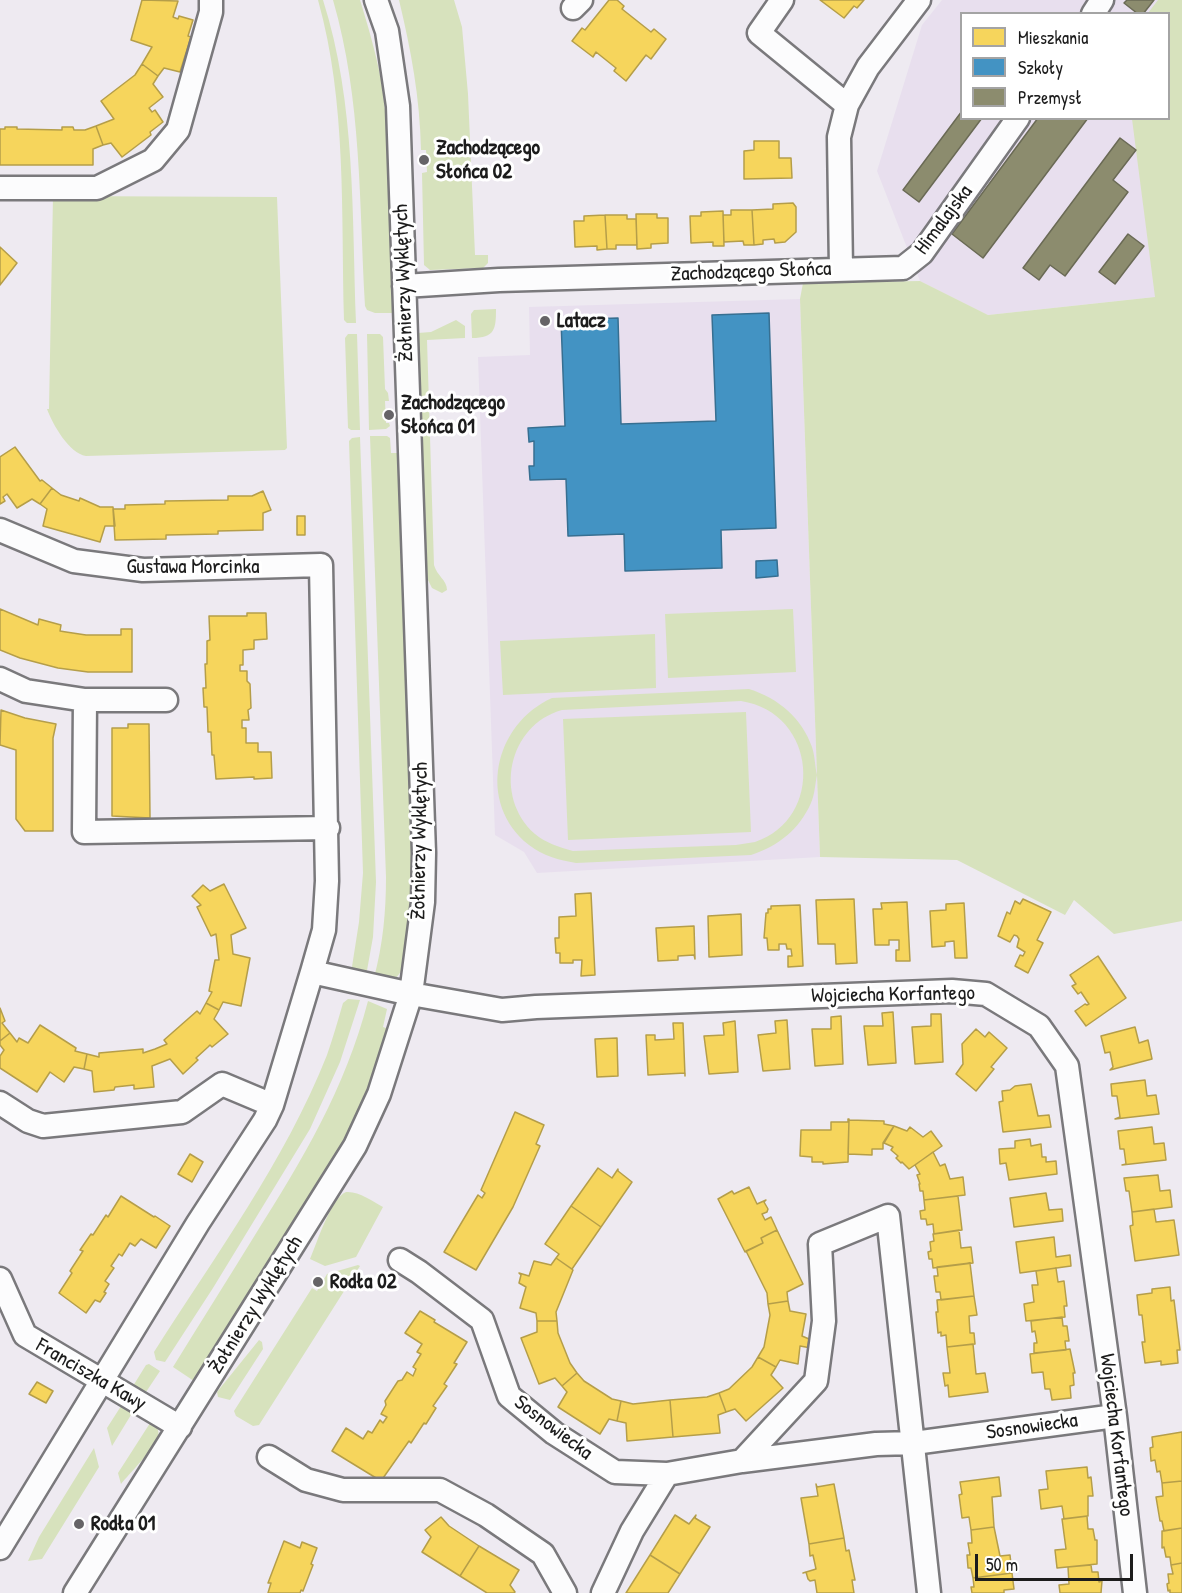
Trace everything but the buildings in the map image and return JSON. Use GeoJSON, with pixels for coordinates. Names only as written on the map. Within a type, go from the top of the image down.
{"type":"FeatureCollection","features":[{"type":"Feature","properties":{"kind":"street"},"geometry":{"type":"LineString","coordinates":[[0,188],[97,188],[153,159],[178,130],[212,12],[211,0]]}},
{"type":"Feature","properties":{"kind":"street","name":"Żołnierzy Wyklętych"},"geometry":{"type":"LineString","coordinates":[[75,1593],[355,1146],[379,1094],[411,994],[423,902],[424,853],[398,106],[387,31],[376,0]]}},
{"type":"Feature","properties":{"kind":"street"},"geometry":{"type":"LineString","coordinates":[[782,0],[759,33],[847,105]]}},
{"type":"Feature","properties":{"kind":"street","name":"Zachodzącego Słońca"},"geometry":{"type":"LineString","coordinates":[[404,286],[499,280],[841,269],[839,137],[847,105],[868,68],[919,0]]}},
{"type":"Feature","properties":{"kind":"street","name":"Himalajska"},"geometry":{"type":"LineString","coordinates":[[841,269],[903,268],[922,253],[1017,120]]}},
{"type":"Feature","properties":{"kind":"street","name":"Gustawa Morcinka"},"geometry":{"type":"LineString","coordinates":[[0,530],[74,561],[143,570],[321,565],[328,828]]}},
{"type":"Feature","properties":{"kind":"street"},"geometry":{"type":"LineString","coordinates":[[0,679],[26,691],[85,700],[166,700]]}},
{"type":"Feature","properties":{"kind":"street"},"geometry":{"type":"LineString","coordinates":[[0,1548],[272,1106],[324,930],[328,828],[84,832],[85,700]]}},
{"type":"Feature","properties":{"kind":"street","name":"Wojciecha Korfantego"},"geometry":{"type":"LineString","coordinates":[[312,972],[411,994],[502,1010],[548,1006],[952,991],[986,994],[1039,1026],[1066,1066],[1115,1416],[1135,1593]]}},
{"type":"Feature","properties":{"kind":"street"},"geometry":{"type":"LineString","coordinates":[[0,1103],[43,1126],[182,1112],[222,1084],[272,1106]]}},
{"type":"Feature","properties":{"kind":"street"},"geometry":{"type":"LineString","coordinates":[[742,1461],[816,1381],[824,1321],[819,1244],[888,1216],[914,1443],[928,1593]]}},
{"type":"Feature","properties":{"kind":"street","name":"Sosnowiecka"},"geometry":{"type":"LineString","coordinates":[[400,1260],[420,1272],[482,1320],[509,1396],[554,1434],[615,1472],[667,1474],[742,1461],[876,1444],[914,1443],[1115,1416]]}},
{"type":"Feature","properties":{"kind":"street","name":"Franciszka Kawy"},"geometry":{"type":"LineString","coordinates":[[0,1279],[25,1335],[180,1427]]}},
{"type":"Feature","properties":{"kind":"street"},"geometry":{"type":"LineString","coordinates":[[269,1457],[306,1479],[343,1490],[440,1490],[486,1515],[543,1554],[565,1593]]}},
{"type":"Feature","properties":{"kind":"street"},"geometry":{"type":"LineString","coordinates":[[603,1593],[632,1531],[667,1474]]}},
{"type":"Feature","properties":{"kind":"shaded area"},"geometry":{"type":"Polygon","coordinates":[[[942,0],[1182,0],[1155,297],[988,315],[920,281],[877,171],[922,25],[942,0]]]}},
{"type":"Feature","properties":{"kind":"shaded area"},"geometry":{"type":"Polygon","coordinates":[[[800,299],[820,857],[537,873],[524,852],[495,835],[478,357],[530,355],[529,307],[800,299]]]}},
{"type":"Feature","properties":{"kind":"green space"},"geometry":{"type":"Polygon","coordinates":[[[318,0],[323,0],[334,39],[347,119],[353,201],[356,323],[347,323],[344,320],[341,159],[338,119],[334,79],[318,0]]]}},
{"type":"Feature","properties":{"kind":"green space"},"geometry":{"type":"Polygon","coordinates":[[[333,0],[360,0],[381,80],[390,167],[394,313],[375,313],[367,310],[365,306],[358,152],[349,76],[333,0]]]}},
{"type":"Feature","properties":{"kind":"green space"},"geometry":{"type":"Polygon","coordinates":[[[399,0],[454,0],[462,27],[468,94],[475,255],[488,255],[488,263],[483,268],[430,270],[424,265],[422,173],[427,172],[426,150],[421,150],[414,74],[399,0]]]}},
{"type":"Feature","properties":{"kind":"green space"},"geometry":{"type":"Polygon","coordinates":[[[1158,0],[1182,0],[1182,921],[1114,934],[1074,900],[1065,915],[957,860],[820,857],[800,299],[803,283],[920,281],[988,315],[1155,297],[1132,120],[1170,120],[1170,12],[1149,12],[1158,0]]]}},
{"type":"Feature","properties":{"kind":"green space"},"geometry":{"type":"Polygon","coordinates":[[[53,196],[277,197],[287,448],[285,450],[86,456],[68,444],[57,430],[47,409],[49,409],[53,196]]]}},
{"type":"Feature","properties":{"kind":"green space"},"geometry":{"type":"Polygon","coordinates":[[[496,309],[493,331],[480,338],[472,338],[471,314],[474,310],[496,309]]]}},
{"type":"Feature","properties":{"kind":"green space"},"geometry":{"type":"Polygon","coordinates":[[[456,320],[465,326],[465,338],[427,340],[434,565],[447,587],[447,590],[442,593],[432,588],[427,578],[418,333],[431,332],[456,320]]]}},
{"type":"Feature","properties":{"kind":"green space"},"geometry":{"type":"Polygon","coordinates":[[[348,334],[357,334],[360,430],[348,428],[345,338],[348,334]]]}},
{"type":"Feature","properties":{"kind":"green space"},"geometry":{"type":"Polygon","coordinates":[[[367,334],[380,334],[383,337],[385,389],[389,401],[385,401],[386,423],[390,426],[386,429],[369,430],[367,334]]]}},
{"type":"Feature","properties":{"kind":"green space"},"geometry":{"type":"Polygon","coordinates":[[[370,436],[387,436],[390,438],[391,453],[399,453],[413,843],[412,879],[403,969],[396,978],[388,980],[374,978],[383,928],[386,877],[370,436]]]}},
{"type":"Feature","properties":{"kind":"green space"},"geometry":{"type":"Polygon","coordinates":[[[360,437],[376,882],[373,937],[366,976],[351,973],[359,922],[363,873],[349,441],[360,437]]]}},
{"type":"Feature","properties":{"kind":"green space"},"geometry":{"type":"Polygon","coordinates":[[[793,609],[796,672],[668,678],[665,614],[793,609]]]}},
{"type":"Feature","properties":{"kind":"green space"},"geometry":{"type":"Polygon","coordinates":[[[655,634],[656,688],[503,695],[500,641],[655,634]]]}},
{"type":"Feature","properties":{"kind":"green space"},"geometry":{"type":"Polygon","coordinates":[[[749,689],[770,698],[788,710],[795,718],[812,747],[817,775],[812,800],[794,829],[779,842],[751,855],[576,863],[546,855],[529,845],[512,828],[502,808],[498,787],[499,766],[505,745],[516,726],[532,710],[552,698],[749,689]],[[741,701],[562,710],[544,718],[529,730],[519,746],[512,764],[511,782],[514,801],[522,819],[535,834],[548,842],[573,851],[736,845],[755,842],[778,830],[793,812],[802,790],[803,767],[798,745],[786,725],[767,710],[741,701]]]}},
{"type":"Feature","properties":{"kind":"green space"},"geometry":{"type":"Polygon","coordinates":[[[746,712],[751,832],[568,840],[563,719],[746,712]]]}},
{"type":"Feature","properties":{"kind":"green space"},"geometry":{"type":"Polygon","coordinates":[[[348,999],[360,1000],[340,1062],[310,1129],[165,1362],[156,1360],[154,1352],[248,1207],[291,1133],[327,1055],[343,1003],[348,999]]]}},
{"type":"Feature","properties":{"kind":"green space"},"geometry":{"type":"Polygon","coordinates":[[[368,1001],[387,1009],[383,1027],[389,1029],[352,1127],[325,1174],[194,1381],[173,1367],[306,1151],[335,1094],[359,1033],[368,1001]]]}},
{"type":"Feature","properties":{"kind":"green space"},"geometry":{"type":"Polygon","coordinates":[[[346,1192],[361,1195],[383,1207],[356,1257],[325,1266],[310,1259],[330,1212],[340,1196],[346,1192]]]}},
{"type":"Feature","properties":{"kind":"green space"},"geometry":{"type":"Polygon","coordinates":[[[360,1266],[259,1425],[253,1426],[236,1416],[234,1411],[312,1288],[317,1291],[327,1274],[360,1266]]]}},
{"type":"Feature","properties":{"kind":"green space"},"geometry":{"type":"Polygon","coordinates":[[[259,1340],[262,1342],[263,1349],[230,1400],[218,1397],[217,1392],[259,1340]]]}},
{"type":"Feature","properties":{"kind":"green space"},"geometry":{"type":"Polygon","coordinates":[[[149,1364],[160,1371],[144,1395],[133,1386],[146,1365],[149,1364]]]}},
{"type":"Feature","properties":{"kind":"green space"},"geometry":{"type":"Polygon","coordinates":[[[123,1403],[134,1410],[112,1446],[107,1428],[123,1403]]]}},
{"type":"Feature","properties":{"kind":"green space"},"geometry":{"type":"Polygon","coordinates":[[[152,1420],[156,1426],[158,1438],[121,1484],[118,1473],[152,1420]]]}},
{"type":"Feature","properties":{"kind":"green space"},"geometry":{"type":"Polygon","coordinates":[[[94,1448],[99,1467],[42,1559],[28,1561],[39,1537],[94,1448]]]}},
{"type":"Feature","properties":{"kind":"place","name":"Zachodzącego Słońca 02"},"geometry":{"type":"Point","coordinates":[424,160]}},
{"type":"Feature","properties":{"kind":"place","name":"Latacz"},"geometry":{"type":"Point","coordinates":[545,321]}},
{"type":"Feature","properties":{"kind":"place","name":"Zachodzącego Słońca 01"},"geometry":{"type":"Point","coordinates":[389,415]}},
{"type":"Feature","properties":{"kind":"place","name":"Rodła 02"},"geometry":{"type":"Point","coordinates":[318,1282]}},
{"type":"Feature","properties":{"kind":"place","name":"Rodła 01"},"geometry":{"type":"Point","coordinates":[79,1524]}}]}
